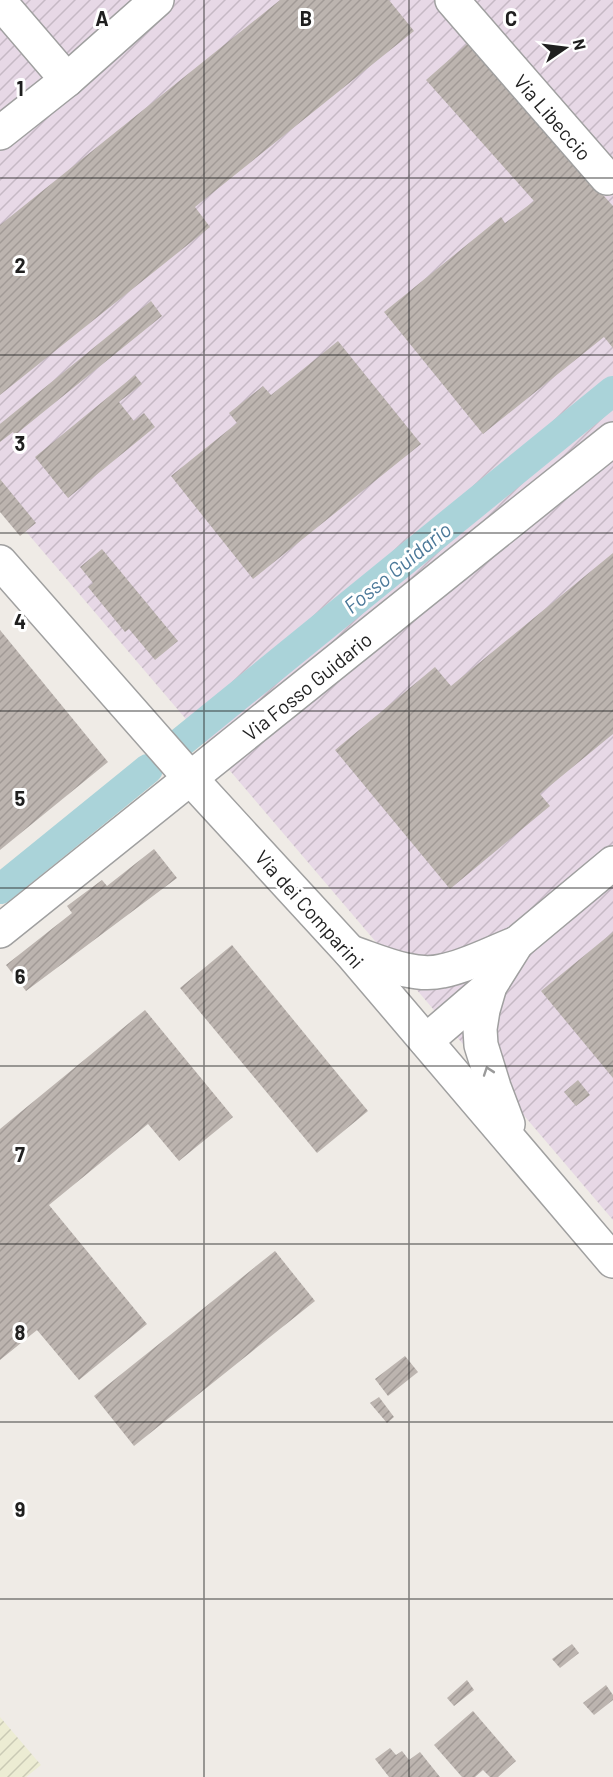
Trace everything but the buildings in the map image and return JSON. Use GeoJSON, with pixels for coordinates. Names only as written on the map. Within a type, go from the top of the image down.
{"type":"FeatureCollection","features":[{"type":"Feature","properties":{"kind":"street"},"geometry":{"type":"LineString","coordinates":[[0,133],[67,80],[157,0]]}},
{"type":"Feature","properties":{"kind":"street","name":"Via Libeccio"},"geometry":{"type":"LineString","coordinates":[[452,0],[607,178]]}},
{"type":"Feature","properties":{"kind":"street"},"geometry":{"type":"LineString","coordinates":[[0,2],[67,80]]}},
{"type":"Feature","properties":{"kind":"street","name":"Via Fosso Guidario"},"geometry":{"type":"LineString","coordinates":[[0,931],[613,439]]}},
{"type":"Feature","properties":{"kind":"street","name":"Via dei Comparini"},"geometry":{"type":"LineString","coordinates":[[0,562],[191,779],[350,952],[613,1261]]}},
{"type":"Feature","properties":{"kind":"street"},"geometry":{"type":"LineString","coordinates":[[426,1041],[490,986],[517,943],[613,863]]}},
{"type":"Feature","properties":{"kind":"street"},"geometry":{"type":"LineString","coordinates":[[350,952],[412,970],[443,971],[517,943]]}},
{"type":"Feature","properties":{"kind":"street"},"geometry":{"type":"LineString","coordinates":[[403,1014],[443,971]]}},
{"type":"Feature","properties":{"kind":"street"},"geometry":{"type":"LineString","coordinates":[[490,986],[480,1029],[481,1045],[490,1078],[516,1145]]}},
{"type":"Feature","properties":{"kind":"shaded area"},"geometry":{"type":"Polygon","coordinates":[[[0,0],[613,0],[613,1220],[0,501],[0,0]]]}},
{"type":"Feature","properties":{"kind":"green space"},"geometry":{"type":"Polygon","coordinates":[[[0,1717],[41,1765],[26,1777],[0,1777],[0,1717]]]}},
{"type":"Feature","properties":{"kind":"waterway","name":"Fosso Guidario"},"geometry":{"type":"LineString","coordinates":[[180,743],[613,391]]}},
{"type":"Feature","properties":{"kind":"waterway","name":"Fosso Guidario"},"geometry":{"type":"LineString","coordinates":[[0,889],[148,769]]}}]}
